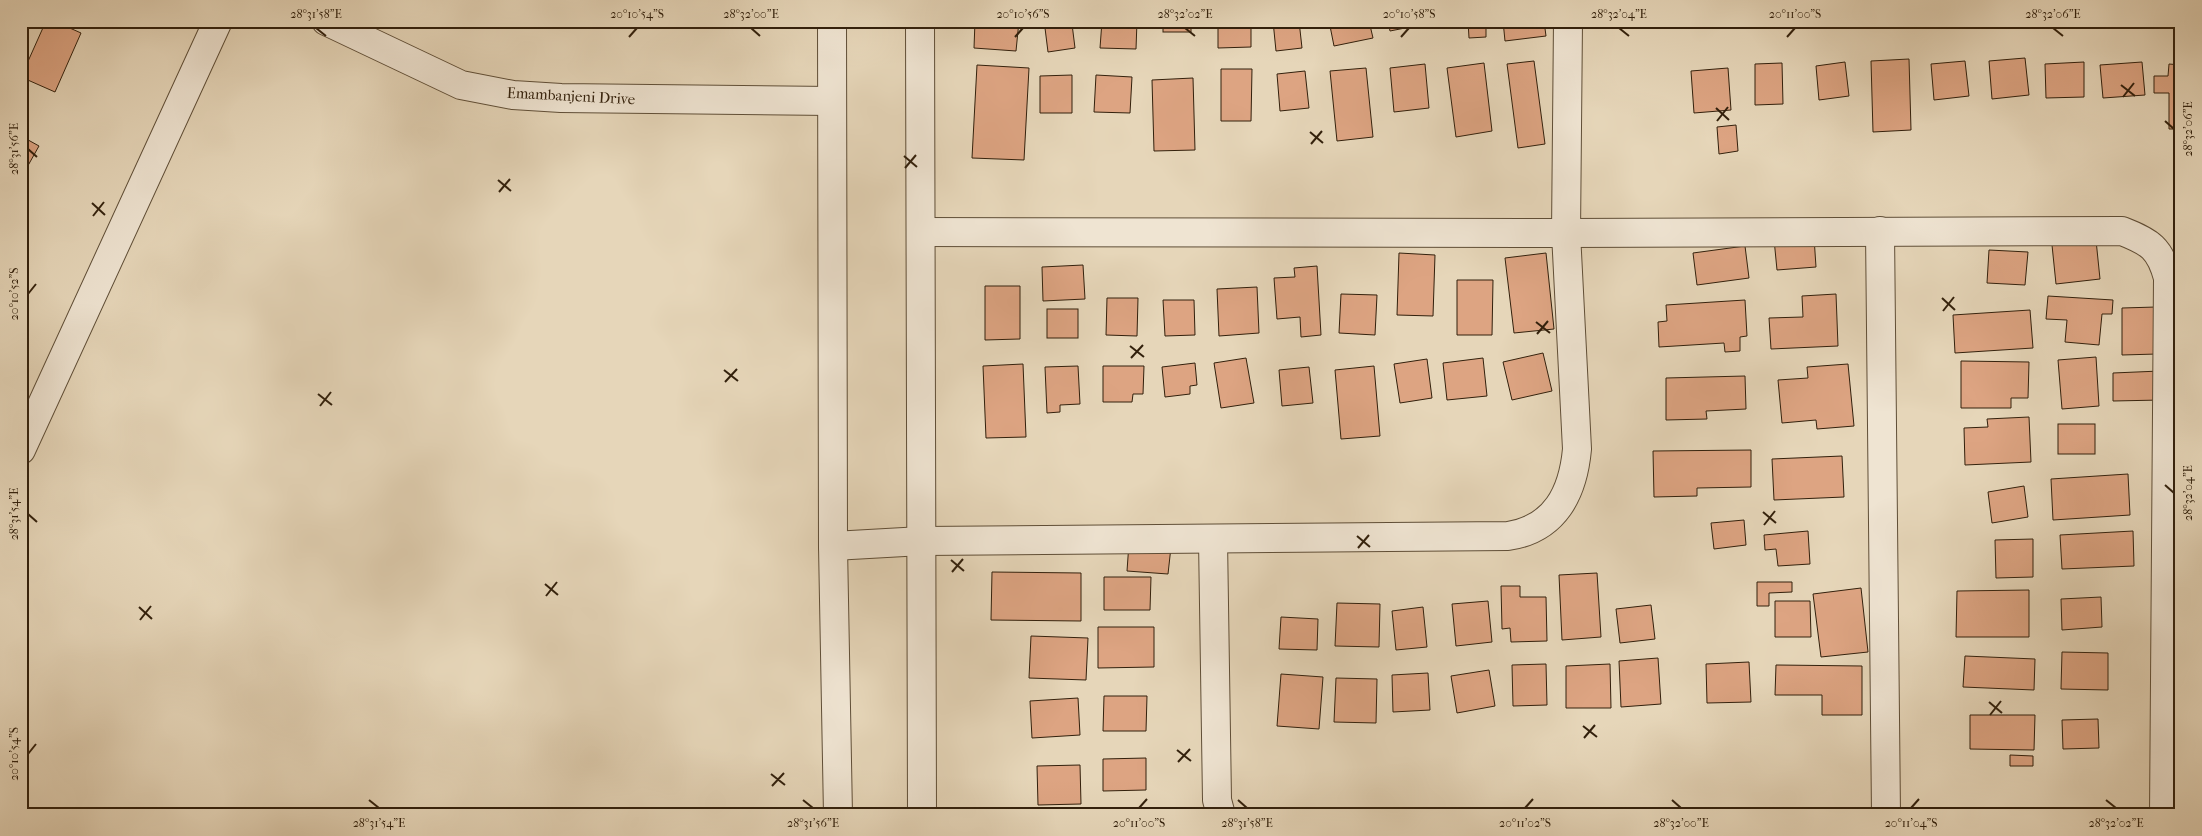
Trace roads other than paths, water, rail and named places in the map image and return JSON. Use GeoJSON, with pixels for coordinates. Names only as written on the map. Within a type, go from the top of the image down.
{"type":"FeatureCollection","features":[{"type":"Feature","properties":{"kind":"street"},"geometry":{"type":"LineString","coordinates":[[21,450],[218,21]]}},
{"type":"Feature","properties":{"kind":"street","name":"Emambanjeni Drive"},"geometry":{"type":"LineString","coordinates":[[326,21],[461,85],[513,95],[561,98],[831,101]]}},
{"type":"Feature","properties":{"kind":"street"},"geometry":{"type":"LineString","coordinates":[[832,21],[832,546],[838,815]]}},
{"type":"Feature","properties":{"kind":"street"},"geometry":{"type":"LineString","coordinates":[[920,21],[922,815]]}},
{"type":"Feature","properties":{"kind":"street"},"geometry":{"type":"LineString","coordinates":[[832,546],[922,542],[1508,536],[1519,535],[1547,519],[1562,504],[1570,488],[1578,449],[1566,233],[1568,21]]}},
{"type":"Feature","properties":{"kind":"street"},"geometry":{"type":"LineString","coordinates":[[1880,231],[1886,815]]}},
{"type":"Feature","properties":{"kind":"street"},"geometry":{"type":"LineString","coordinates":[[921,232],[1566,233],[2122,231],[2153,246],[2164,261],[2168,278],[2164,815]]}},
{"type":"Feature","properties":{"kind":"street"},"geometry":{"type":"LineString","coordinates":[[1213,539],[1217,800],[1221,815]]}}]}
